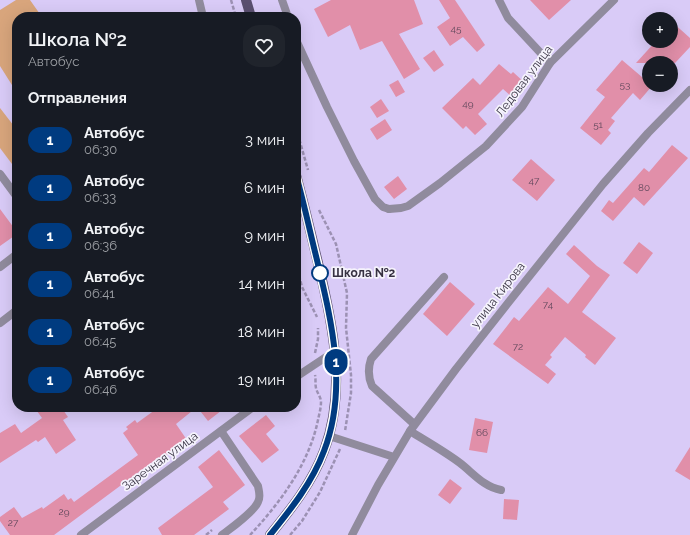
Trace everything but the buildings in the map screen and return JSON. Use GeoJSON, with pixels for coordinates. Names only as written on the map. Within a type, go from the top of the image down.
{"type":"FeatureCollection","features":[{"type":"Feature","properties":{"kind":"main road"},"geometry":{"type":"LineString","coordinates":[[246,0],[250,12]]}},
{"type":"Feature","properties":{"kind":"main road"},"geometry":{"type":"LineString","coordinates":[[270,535],[308,484],[319,462],[329,436],[334,417],[336,386],[335,351],[331,321],[301,196]]}},
{"type":"Feature","properties":{"kind":"street"},"geometry":{"type":"LineString","coordinates":[[199,0],[202,12]]}},
{"type":"Feature","properties":{"kind":"street"},"geometry":{"type":"LineString","coordinates":[[282,0],[286,12]]}},
{"type":"Feature","properties":{"kind":"street"},"geometry":{"type":"LineString","coordinates":[[499,0],[508,18],[550,63]]}},
{"type":"Feature","properties":{"kind":"street","name":"Ледовая улица"},"geometry":{"type":"LineString","coordinates":[[301,51],[326,107],[375,200],[383,207],[389,209],[401,208],[408,206],[440,183],[486,146],[522,107],[550,63],[614,0]]}},
{"type":"Feature","properties":{"kind":"street","name":"улица Кирова"},"geometry":{"type":"LineString","coordinates":[[352,535],[394,457],[412,428],[508,303],[585,207],[648,133],[690,90]]}},
{"type":"Feature","properties":{"kind":"street"},"geometry":{"type":"LineString","coordinates":[[0,174],[12,190]]}},
{"type":"Feature","properties":{"kind":"street"},"geometry":{"type":"LineString","coordinates":[[0,267],[12,258]]}},
{"type":"Feature","properties":{"kind":"street"},"geometry":{"type":"LineString","coordinates":[[444,277],[371,359],[369,364],[369,380],[372,386],[412,428],[487,485],[501,490]]}},
{"type":"Feature","properties":{"kind":"street"},"geometry":{"type":"LineString","coordinates":[[0,323],[12,314]]}},
{"type":"Feature","properties":{"kind":"street"},"geometry":{"type":"LineString","coordinates":[[301,374],[335,351]]}},
{"type":"Feature","properties":{"kind":"street","name":"Заречная улица"},"geometry":{"type":"LineString","coordinates":[[81,535],[246,412]]}},
{"type":"Feature","properties":{"kind":"street"},"geometry":{"type":"LineString","coordinates":[[221,431],[258,486],[260,495],[254,508],[222,535]]}},
{"type":"Feature","properties":{"kind":"street"},"geometry":{"type":"LineString","coordinates":[[329,436],[394,457]]}},
{"type":"Feature","properties":{"kind":"path"},"geometry":{"type":"LineString","coordinates":[[231,0],[235,12]]}},
{"type":"Feature","properties":{"kind":"path"},"geometry":{"type":"LineString","coordinates":[[301,145],[308,169]]}},
{"type":"Feature","properties":{"kind":"path"},"geometry":{"type":"LineString","coordinates":[[250,535],[271,511],[300,469],[312,442],[319,415],[321,402],[316,389],[314,351],[318,332],[317,318],[301,283]]}},
{"type":"Feature","properties":{"kind":"shaded area"},"geometry":{"type":"Polygon","coordinates":[[[16,0],[30,0],[38,12],[12,12],[12,85],[0,66],[0,10],[16,0]]]}},
{"type":"Feature","properties":{"kind":"shaded area"},"geometry":{"type":"Polygon","coordinates":[[[0,108],[12,124],[12,164],[0,148],[0,108]]]}},
{"type":"Feature","properties":{"kind":"bus line","name":"1"},"geometry":{"type":"LineString","coordinates":[[270,535],[308,484],[317,467],[329,436],[336,401],[336,368],[331,321],[301,194]]}},
{"type":"Feature","properties":{"kind":"place","name":"Школа №2"},"geometry":{"type":"Point","coordinates":[320,273]}}]}
